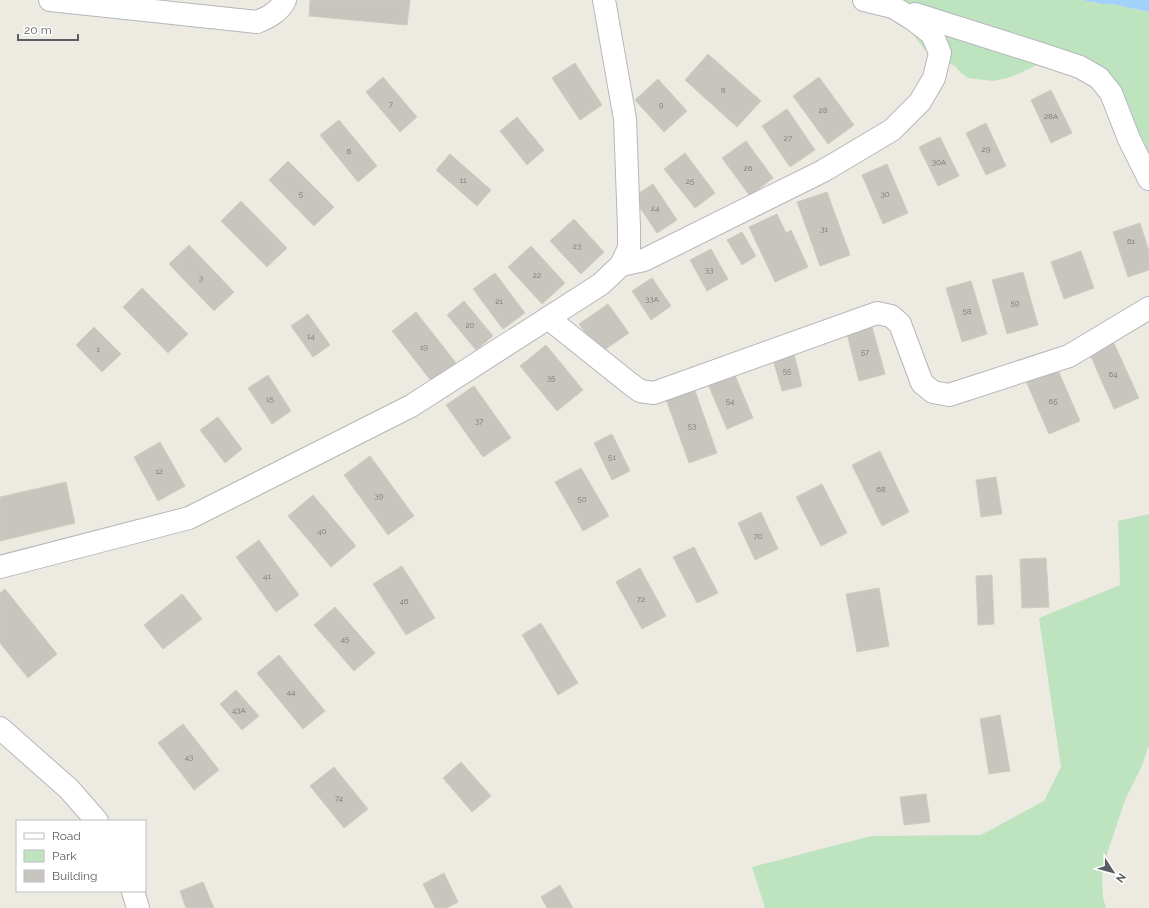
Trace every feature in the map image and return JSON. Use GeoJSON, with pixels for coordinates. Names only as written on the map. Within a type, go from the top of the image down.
{"type":"FeatureCollection","features":[{"type":"Feature","properties":{"kind":"street"},"geometry":{"type":"LineString","coordinates":[[50,0],[127,4],[257,22],[270,17],[285,0]]}},
{"type":"Feature","properties":{"kind":"street"},"geometry":{"type":"LineString","coordinates":[[0,567],[189,518],[411,406],[601,284],[620,265],[629,248],[625,119],[604,0]]}},
{"type":"Feature","properties":{"kind":"street"},"geometry":{"type":"LineString","coordinates":[[864,0],[893,7],[1043,54],[1080,67],[1099,78],[1111,93],[1129,139],[1149,179]]}},
{"type":"Feature","properties":{"kind":"street"},"geometry":{"type":"LineString","coordinates":[[620,265],[644,260],[823,171],[892,130],[920,102],[934,78],[940,53],[932,34],[914,20],[893,7]]}},
{"type":"Feature","properties":{"kind":"street"},"geometry":{"type":"LineString","coordinates":[[548,318],[640,391],[654,393],[877,313],[891,316],[900,324],[922,383],[933,392],[949,394],[1069,356],[1149,308]]}},
{"type":"Feature","properties":{"kind":"street"},"geometry":{"type":"LineString","coordinates":[[0,728],[69,789],[96,820]]}},
{"type":"Feature","properties":{"kind":"street"},"geometry":{"type":"LineString","coordinates":[[133,892],[138,908]]}},
{"type":"Feature","properties":{"kind":"green space"},"geometry":{"type":"Polygon","coordinates":[[[887,0],[1081,0],[1102,4],[1112,4],[1149,12],[1149,168],[1094,81],[1039,64],[1011,77],[993,81],[968,78],[955,66],[925,50],[887,0]]]}},
{"type":"Feature","properties":{"kind":"green space"},"geometry":{"type":"Polygon","coordinates":[[[1149,514],[1149,745],[1141,768],[1125,800],[1107,854],[1102,876],[1103,898],[1106,908],[765,908],[752,867],[871,836],[981,835],[1044,801],[1061,767],[1039,618],[1120,585],[1118,521],[1149,514]]]}},
{"type":"Feature","properties":{"kind":"water"},"geometry":{"type":"Polygon","coordinates":[[[1081,0],[1149,0],[1149,12],[1112,4],[1102,4],[1081,0]]]}},
{"type":"Feature","properties":{"kind":"building"},"geometry":{"type":"Polygon","coordinates":[[[310,0],[410,0],[407,25],[309,16],[310,0]]]}},
{"type":"Feature","properties":{"kind":"building"},"geometry":{"type":"Polygon","coordinates":[[[708,54],[761,101],[737,127],[685,80],[708,54]]]}},
{"type":"Feature","properties":{"kind":"building"},"geometry":{"type":"Polygon","coordinates":[[[575,63],[602,105],[580,120],[552,78],[575,63]]]}},
{"type":"Feature","properties":{"kind":"building"},"geometry":{"type":"Polygon","coordinates":[[[383,77],[417,117],[400,132],[366,92],[383,77]]]}},
{"type":"Feature","properties":{"kind":"building"},"geometry":{"type":"Polygon","coordinates":[[[819,77],[854,125],[828,144],[793,96],[819,77]]]}},
{"type":"Feature","properties":{"kind":"building"},"geometry":{"type":"Polygon","coordinates":[[[658,79],[687,111],[664,132],[635,100],[658,79]]]}},
{"type":"Feature","properties":{"kind":"building"},"geometry":{"type":"Polygon","coordinates":[[[1051,90],[1072,133],[1051,143],[1031,100],[1051,90]]]}},
{"type":"Feature","properties":{"kind":"building"},"geometry":{"type":"Polygon","coordinates":[[[787,109],[815,150],[790,167],[762,126],[787,109]]]}},
{"type":"Feature","properties":{"kind":"building"},"geometry":{"type":"Polygon","coordinates":[[[517,117],[544,150],[527,165],[500,131],[517,117]]]}},
{"type":"Feature","properties":{"kind":"building"},"geometry":{"type":"Polygon","coordinates":[[[339,120],[377,166],[358,182],[320,135],[339,120]]]}},
{"type":"Feature","properties":{"kind":"building"},"geometry":{"type":"Polygon","coordinates":[[[986,123],[1006,166],[986,175],[966,133],[986,123]]]}},
{"type":"Feature","properties":{"kind":"building"},"geometry":{"type":"Polygon","coordinates":[[[940,137],[959,176],[938,186],[919,147],[940,137]]]}},
{"type":"Feature","properties":{"kind":"building"},"geometry":{"type":"Polygon","coordinates":[[[746,141],[773,178],[750,196],[722,158],[746,141]]]}},
{"type":"Feature","properties":{"kind":"building"},"geometry":{"type":"Polygon","coordinates":[[[685,153],[715,193],[695,208],[664,169],[685,153]]]}},
{"type":"Feature","properties":{"kind":"building"},"geometry":{"type":"Polygon","coordinates":[[[450,154],[491,190],[477,206],[436,170],[450,154]]]}},
{"type":"Feature","properties":{"kind":"building"},"geometry":{"type":"Polygon","coordinates":[[[288,161],[334,207],[314,226],[269,180],[288,161]]]}},
{"type":"Feature","properties":{"kind":"building"},"geometry":{"type":"Polygon","coordinates":[[[887,164],[908,213],[883,224],[862,175],[887,164]]]}},
{"type":"Feature","properties":{"kind":"building"},"geometry":{"type":"Polygon","coordinates":[[[653,184],[677,220],[657,233],[633,197],[653,184]]]}},
{"type":"Feature","properties":{"kind":"building"},"geometry":{"type":"Polygon","coordinates":[[[827,192],[850,255],[820,266],[797,202],[827,192]]]}},
{"type":"Feature","properties":{"kind":"building"},"geometry":{"type":"Polygon","coordinates":[[[241,201],[287,248],[267,267],[221,221],[241,201]]]}},
{"type":"Feature","properties":{"kind":"building"},"geometry":{"type":"Polygon","coordinates":[[[777,214],[786,233],[791,230],[808,267],[775,282],[749,227],[777,214]]]}},
{"type":"Feature","properties":{"kind":"building"},"geometry":{"type":"Polygon","coordinates":[[[574,219],[604,252],[581,274],[550,241],[574,219]]]}},
{"type":"Feature","properties":{"kind":"building"},"geometry":{"type":"Polygon","coordinates":[[[1140,223],[1149,251],[1149,270],[1128,277],[1113,232],[1140,223]]]}},
{"type":"Feature","properties":{"kind":"building"},"geometry":{"type":"Polygon","coordinates":[[[742,232],[756,256],[742,265],[727,240],[742,232]]]}},
{"type":"Feature","properties":{"kind":"building"},"geometry":{"type":"Polygon","coordinates":[[[189,245],[234,292],[214,311],[169,264],[189,245]]]}},
{"type":"Feature","properties":{"kind":"building"},"geometry":{"type":"Polygon","coordinates":[[[531,246],[565,283],[542,304],[508,267],[531,246]]]}},
{"type":"Feature","properties":{"kind":"building"},"geometry":{"type":"Polygon","coordinates":[[[711,249],[728,279],[707,291],[690,260],[711,249]]]}},
{"type":"Feature","properties":{"kind":"building"},"geometry":{"type":"Polygon","coordinates":[[[1081,251],[1094,288],[1064,299],[1051,262],[1081,251]]]}},
{"type":"Feature","properties":{"kind":"building"},"geometry":{"type":"Polygon","coordinates":[[[1023,272],[1038,325],[1007,334],[992,280],[1023,272]]]}},
{"type":"Feature","properties":{"kind":"building"},"geometry":{"type":"Polygon","coordinates":[[[495,273],[525,313],[503,329],[473,289],[495,273]]]}},
{"type":"Feature","properties":{"kind":"building"},"geometry":{"type":"Polygon","coordinates":[[[652,278],[671,306],[651,320],[632,291],[652,278]]]}},
{"type":"Feature","properties":{"kind":"building"},"geometry":{"type":"Polygon","coordinates":[[[971,281],[987,334],[962,342],[946,288],[971,281]]]}},
{"type":"Feature","properties":{"kind":"building"},"geometry":{"type":"Polygon","coordinates":[[[142,288],[188,334],[168,353],[123,307],[142,288]]]}},
{"type":"Feature","properties":{"kind":"building"},"geometry":{"type":"Polygon","coordinates":[[[464,301],[493,336],[476,350],[447,315],[464,301]]]}},
{"type":"Feature","properties":{"kind":"building"},"geometry":{"type":"Polygon","coordinates":[[[608,304],[629,333],[600,353],[579,324],[608,304]]]}},
{"type":"Feature","properties":{"kind":"building"},"geometry":{"type":"Polygon","coordinates":[[[416,312],[456,363],[432,382],[392,331],[416,312]]]}},
{"type":"Feature","properties":{"kind":"building"},"geometry":{"type":"Polygon","coordinates":[[[308,314],[330,345],[313,357],[291,326],[308,314]]]}},
{"type":"Feature","properties":{"kind":"building"},"geometry":{"type":"Polygon","coordinates":[[[871,323],[885,374],[859,381],[846,330],[871,323]]]}},
{"type":"Feature","properties":{"kind":"building"},"geometry":{"type":"Polygon","coordinates":[[[94,327],[121,354],[102,372],[76,345],[94,327]]]}},
{"type":"Feature","properties":{"kind":"building"},"geometry":{"type":"Polygon","coordinates":[[[1112,339],[1139,398],[1114,409],[1088,350],[1112,339]]]}},
{"type":"Feature","properties":{"kind":"building"},"geometry":{"type":"Polygon","coordinates":[[[546,345],[583,390],[557,411],[520,366],[546,345]]]}},
{"type":"Feature","properties":{"kind":"building"},"geometry":{"type":"Polygon","coordinates":[[[793,350],[802,386],[782,391],[772,356],[793,350]]]}},
{"type":"Feature","properties":{"kind":"building"},"geometry":{"type":"Polygon","coordinates":[[[1057,368],[1080,421],[1049,434],[1026,381],[1057,368]]]}},
{"type":"Feature","properties":{"kind":"building"},"geometry":{"type":"Polygon","coordinates":[[[734,373],[753,418],[727,429],[708,384],[734,373]]]}},
{"type":"Feature","properties":{"kind":"building"},"geometry":{"type":"Polygon","coordinates":[[[268,375],[291,411],[272,424],[248,388],[268,375]]]}},
{"type":"Feature","properties":{"kind":"building"},"geometry":{"type":"Polygon","coordinates":[[[474,386],[511,438],[483,457],[446,405],[474,386]]]}},
{"type":"Feature","properties":{"kind":"building"},"geometry":{"type":"Polygon","coordinates":[[[694,388],[717,453],[689,463],[666,399],[694,388]]]}},
{"type":"Feature","properties":{"kind":"building"},"geometry":{"type":"Polygon","coordinates":[[[218,417],[242,449],[225,463],[200,430],[218,417]]]}},
{"type":"Feature","properties":{"kind":"building"},"geometry":{"type":"Polygon","coordinates":[[[612,434],[630,471],[612,480],[594,443],[612,434]]]}},
{"type":"Feature","properties":{"kind":"building"},"geometry":{"type":"Polygon","coordinates":[[[160,442],[185,486],[158,501],[134,457],[160,442]]]}},
{"type":"Feature","properties":{"kind":"building"},"geometry":{"type":"Polygon","coordinates":[[[880,451],[909,512],[882,526],[852,465],[880,451]]]}},
{"type":"Feature","properties":{"kind":"building"},"geometry":{"type":"Polygon","coordinates":[[[370,456],[414,516],[388,535],[344,475],[370,456]]]}},
{"type":"Feature","properties":{"kind":"building"},"geometry":{"type":"Polygon","coordinates":[[[581,468],[609,516],[583,531],[555,482],[581,468]]]}},
{"type":"Feature","properties":{"kind":"building"},"geometry":{"type":"Polygon","coordinates":[[[996,477],[1002,514],[981,517],[976,480],[996,477]]]}},
{"type":"Feature","properties":{"kind":"building"},"geometry":{"type":"Polygon","coordinates":[[[66,482],[75,523],[0,541],[0,497],[66,482]]]}},
{"type":"Feature","properties":{"kind":"building"},"geometry":{"type":"Polygon","coordinates":[[[822,484],[847,533],[821,546],[796,497],[822,484]]]}},
{"type":"Feature","properties":{"kind":"building"},"geometry":{"type":"Polygon","coordinates":[[[313,495],[356,546],[331,567],[288,516],[313,495]]]}},
{"type":"Feature","properties":{"kind":"building"},"geometry":{"type":"Polygon","coordinates":[[[761,512],[778,549],[755,560],[738,523],[761,512]]]}},
{"type":"Feature","properties":{"kind":"building"},"geometry":{"type":"Polygon","coordinates":[[[259,540],[299,595],[276,612],[236,557],[259,540]]]}},
{"type":"Feature","properties":{"kind":"building"},"geometry":{"type":"Polygon","coordinates":[[[694,547],[718,593],[697,603],[673,557],[694,547]]]}},
{"type":"Feature","properties":{"kind":"building"},"geometry":{"type":"Polygon","coordinates":[[[1046,558],[1049,607],[1022,608],[1020,559],[1046,558]]]}},
{"type":"Feature","properties":{"kind":"building"},"geometry":{"type":"Polygon","coordinates":[[[402,566],[435,618],[406,635],[373,584],[402,566]]]}},
{"type":"Feature","properties":{"kind":"building"},"geometry":{"type":"Polygon","coordinates":[[[640,568],[666,616],[642,629],[616,582],[640,568]]]}},
{"type":"Feature","properties":{"kind":"building"},"geometry":{"type":"Polygon","coordinates":[[[992,575],[994,624],[978,625],[976,576],[992,575]]]}},
{"type":"Feature","properties":{"kind":"building"},"geometry":{"type":"Polygon","coordinates":[[[879,588],[889,646],[857,652],[846,594],[879,588]]]}},
{"type":"Feature","properties":{"kind":"building"},"geometry":{"type":"Polygon","coordinates":[[[5,589],[57,654],[28,678],[0,643],[0,593],[5,589]]]}},
{"type":"Feature","properties":{"kind":"building"},"geometry":{"type":"Polygon","coordinates":[[[182,594],[202,619],[163,649],[144,625],[182,594]]]}},
{"type":"Feature","properties":{"kind":"building"},"geometry":{"type":"Polygon","coordinates":[[[335,607],[375,653],[354,671],[314,625],[335,607]]]}},
{"type":"Feature","properties":{"kind":"building"},"geometry":{"type":"Polygon","coordinates":[[[541,623],[578,683],[558,695],[522,635],[541,623]]]}},
{"type":"Feature","properties":{"kind":"building"},"geometry":{"type":"Polygon","coordinates":[[[279,655],[325,711],[303,729],[257,673],[279,655]]]}},
{"type":"Feature","properties":{"kind":"building"},"geometry":{"type":"Polygon","coordinates":[[[236,690],[259,716],[242,730],[220,704],[236,690]]]}},
{"type":"Feature","properties":{"kind":"building"},"geometry":{"type":"Polygon","coordinates":[[[1000,715],[1010,771],[989,774],[980,719],[1000,715]]]}},
{"type":"Feature","properties":{"kind":"building"},"geometry":{"type":"Polygon","coordinates":[[[183,724],[219,770],[194,790],[158,743],[183,724]]]}},
{"type":"Feature","properties":{"kind":"building"},"geometry":{"type":"Polygon","coordinates":[[[461,762],[491,796],[472,812],[443,778],[461,762]]]}},
{"type":"Feature","properties":{"kind":"building"},"geometry":{"type":"Polygon","coordinates":[[[334,767],[368,809],[344,828],[310,786],[334,767]]]}},
{"type":"Feature","properties":{"kind":"building"},"geometry":{"type":"Polygon","coordinates":[[[926,794],[930,822],[904,825],[900,797],[926,794]]]}},
{"type":"Feature","properties":{"kind":"building"},"geometry":{"type":"Polygon","coordinates":[[[444,873],[458,902],[447,908],[435,908],[423,884],[444,873]]]}},
{"type":"Feature","properties":{"kind":"building"},"geometry":{"type":"Polygon","coordinates":[[[203,882],[214,908],[186,908],[180,891],[203,882]]]}},
{"type":"Feature","properties":{"kind":"building"},"geometry":{"type":"Polygon","coordinates":[[[560,885],[573,908],[547,908],[541,897],[560,885]]]}}]}
